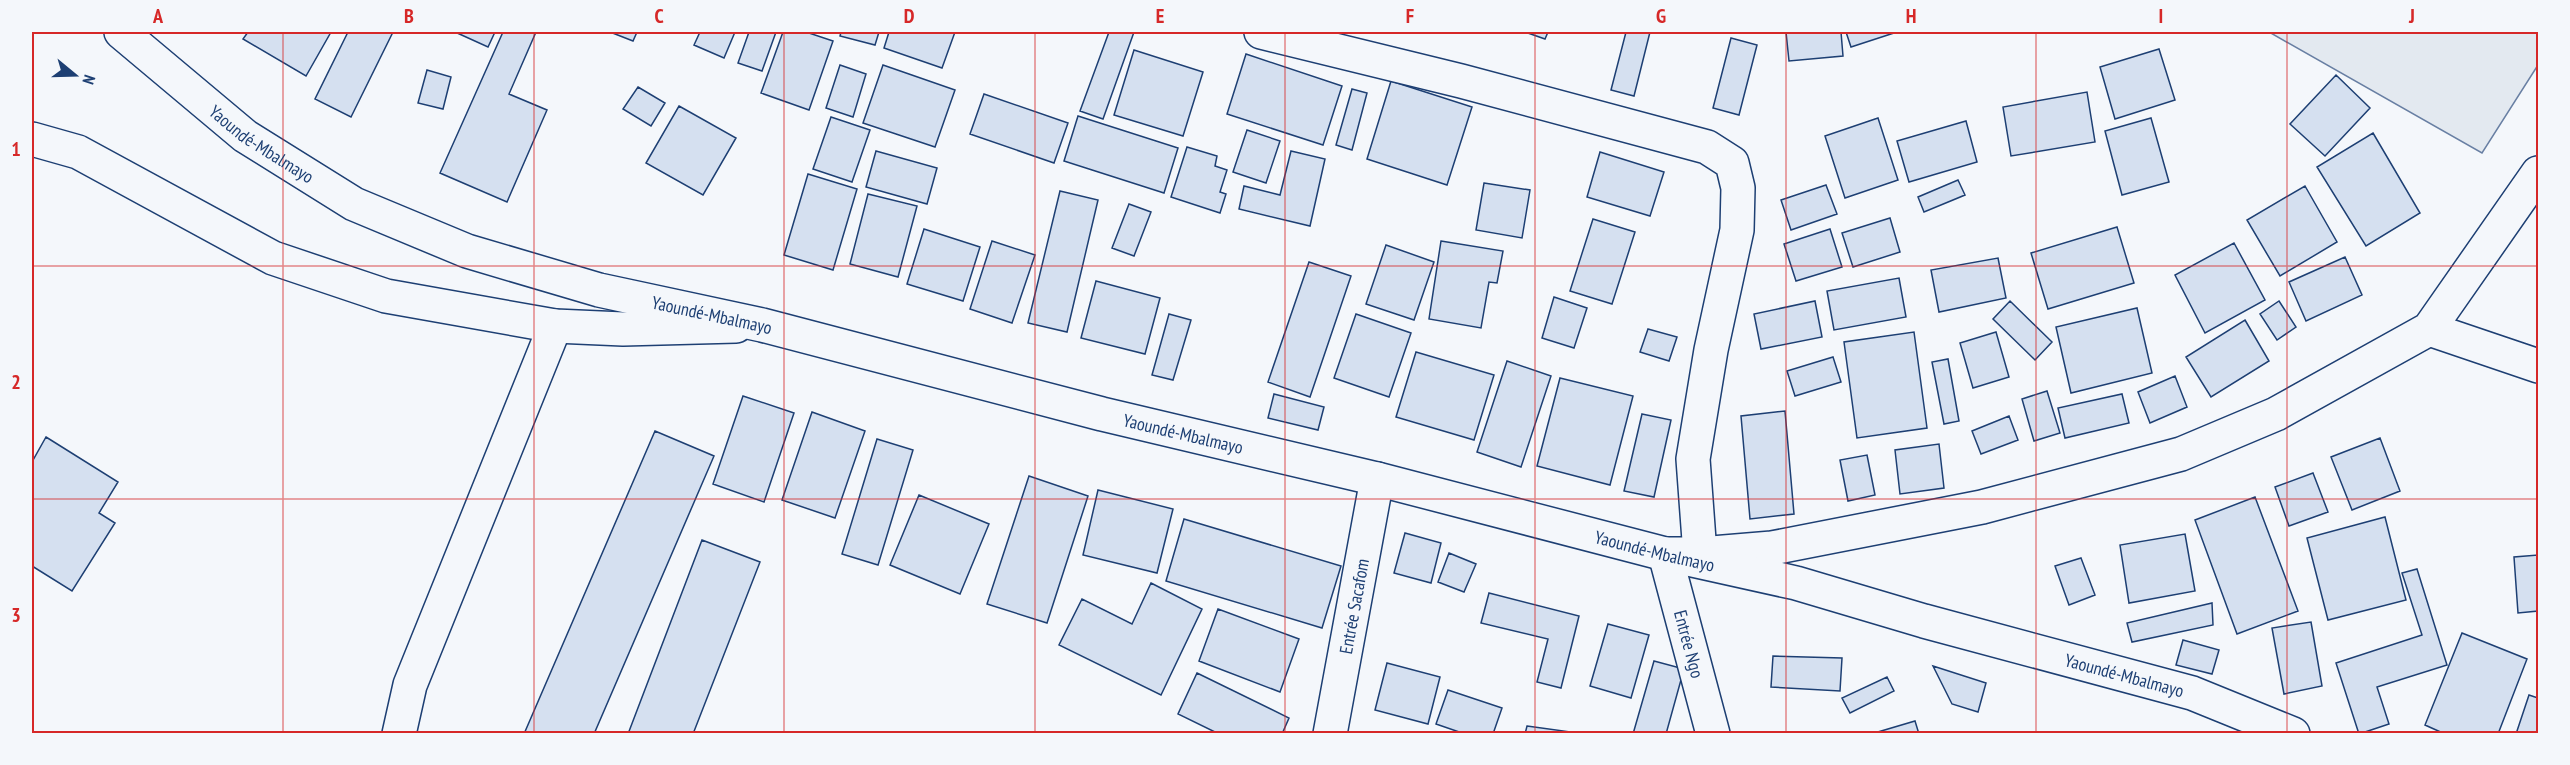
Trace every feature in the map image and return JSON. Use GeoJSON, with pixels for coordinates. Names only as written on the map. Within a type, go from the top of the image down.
{"type":"FeatureCollection","features":[{"type":"Feature","properties":{"kind":"main road","name":"Yaoundé-Mbalmayo"},"geometry":{"type":"LineString","coordinates":[[122,32],[246,136],[354,204],[467,250],[599,290],[762,325],[1102,414],[1377,479],[1665,554],[1796,583],[1924,621],[2192,693],[2293,734]]}},
{"type":"Feature","properties":{"kind":"main road"},"geometry":{"type":"LineString","coordinates":[[1261,32],[1461,81],[1707,147],[1732,163],[1738,188],[1737,230],[1711,350],[1693,459],[1700,554]]}},
{"type":"Feature","properties":{"kind":"main road"},"geometry":{"type":"LineString","coordinates":[[32,139],[78,152],[273,258],[386,296],[555,326],[622,329],[762,325]]}},
{"type":"Feature","properties":{"kind":"main road"},"geometry":{"type":"LineString","coordinates":[[1665,554],[1700,554],[1772,548],[1982,507],[2181,454],[2276,414],[2429,329],[2538,173]]}},
{"type":"Feature","properties":{"kind":"main road"},"geometry":{"type":"LineString","coordinates":[[399,734],[410,685],[555,326]]}},
{"type":"Feature","properties":{"kind":"main road"},"geometry":{"type":"LineString","coordinates":[[2429,329],[2538,366]]}},
{"type":"Feature","properties":{"kind":"main road","name":"Entrée Sacafom"},"geometry":{"type":"LineString","coordinates":[[1330,734],[1377,479]]}},
{"type":"Feature","properties":{"kind":"main road","name":"Entrée Ngo"},"geometry":{"type":"LineString","coordinates":[[1665,554],[1713,734]]}},
{"type":"Feature","properties":{"kind":"shaded area"},"geometry":{"type":"Polygon","coordinates":[[[2269,32],[2538,32],[2538,65],[2482,153],[2269,32]]]}},
{"type":"Feature","properties":{"kind":"building"},"geometry":{"type":"Polygon","coordinates":[[[248,32],[331,32],[306,76],[243,39],[248,32]]]}},
{"type":"Feature","properties":{"kind":"building"},"geometry":{"type":"Polygon","coordinates":[[[348,32],[393,32],[351,117],[315,99],[348,32]]]}},
{"type":"Feature","properties":{"kind":"building"},"geometry":{"type":"Polygon","coordinates":[[[455,32],[495,32],[488,47],[455,32]]]}},
{"type":"Feature","properties":{"kind":"building"},"geometry":{"type":"Polygon","coordinates":[[[503,32],[536,32],[509,94],[547,110],[507,202],[440,173],[503,32]]]}},
{"type":"Feature","properties":{"kind":"building"},"geometry":{"type":"Polygon","coordinates":[[[610,32],[637,32],[633,41],[610,32]]]}},
{"type":"Feature","properties":{"kind":"building"},"geometry":{"type":"Polygon","coordinates":[[[700,32],[735,32],[724,58],[694,45],[700,32]]]}},
{"type":"Feature","properties":{"kind":"building"},"geometry":{"type":"Polygon","coordinates":[[[749,32],[776,32],[762,71],[738,63],[749,32]]]}},
{"type":"Feature","properties":{"kind":"building"},"geometry":{"type":"Polygon","coordinates":[[[783,32],[806,32],[833,41],[809,110],[761,93],[783,32]]]}},
{"type":"Feature","properties":{"kind":"building"},"geometry":{"type":"Polygon","coordinates":[[[841,32],[879,32],[875,45],[840,36],[841,32]]]}},
{"type":"Feature","properties":{"kind":"building"},"geometry":{"type":"Polygon","coordinates":[[[889,32],[955,32],[942,68],[884,48],[889,32]]]}},
{"type":"Feature","properties":{"kind":"building"},"geometry":{"type":"Polygon","coordinates":[[[1109,32],[1134,32],[1103,119],[1080,111],[1109,32]]]}},
{"type":"Feature","properties":{"kind":"building"},"geometry":{"type":"Polygon","coordinates":[[[1525,32],[1548,32],[1545,39],[1525,32]]]}},
{"type":"Feature","properties":{"kind":"building"},"geometry":{"type":"Polygon","coordinates":[[[1626,32],[1650,32],[1634,96],[1611,90],[1626,32]]]}},
{"type":"Feature","properties":{"kind":"building"},"geometry":{"type":"Polygon","coordinates":[[[1786,32],[1841,32],[1843,56],[1789,61],[1786,32]]]}},
{"type":"Feature","properties":{"kind":"building"},"geometry":{"type":"Polygon","coordinates":[[[1846,32],[1897,32],[1851,47],[1846,32]]]}},
{"type":"Feature","properties":{"kind":"building"},"geometry":{"type":"Polygon","coordinates":[[[1731,38],[1757,45],[1739,115],[1713,108],[1731,38]]]}},
{"type":"Feature","properties":{"kind":"building"},"geometry":{"type":"Polygon","coordinates":[[[2159,49],[2175,100],[2115,119],[2100,67],[2159,49]]]}},
{"type":"Feature","properties":{"kind":"building"},"geometry":{"type":"Polygon","coordinates":[[[1134,50],[1203,72],[1183,136],[1114,115],[1134,50]]]}},
{"type":"Feature","properties":{"kind":"building"},"geometry":{"type":"Polygon","coordinates":[[[1246,54],[1342,86],[1323,145],[1227,114],[1246,54]]]}},
{"type":"Feature","properties":{"kind":"building"},"geometry":{"type":"Polygon","coordinates":[[[840,65],[866,74],[853,117],[826,108],[840,65]]]}},
{"type":"Feature","properties":{"kind":"building"},"geometry":{"type":"Polygon","coordinates":[[[883,65],[955,90],[935,147],[863,123],[883,65]]]}},
{"type":"Feature","properties":{"kind":"building"},"geometry":{"type":"Polygon","coordinates":[[[427,70],[451,77],[443,109],[418,103],[427,70]]]}},
{"type":"Feature","properties":{"kind":"building"},"geometry":{"type":"Polygon","coordinates":[[[2336,75],[2370,108],[2325,156],[2290,124],[2336,75]]]}},
{"type":"Feature","properties":{"kind":"building"},"geometry":{"type":"Polygon","coordinates":[[[1391,81],[1472,107],[1447,185],[1367,159],[1391,81]]]}},
{"type":"Feature","properties":{"kind":"building"},"geometry":{"type":"Polygon","coordinates":[[[638,87],[665,103],[651,126],[623,109],[638,87]]]}},
{"type":"Feature","properties":{"kind":"building"},"geometry":{"type":"Polygon","coordinates":[[[1352,89],[1367,93],[1352,150],[1336,145],[1352,89]]]}},
{"type":"Feature","properties":{"kind":"building"},"geometry":{"type":"Polygon","coordinates":[[[2087,92],[2095,142],[2011,156],[2003,107],[2087,92]]]}},
{"type":"Feature","properties":{"kind":"building"},"geometry":{"type":"Polygon","coordinates":[[[984,94],[1068,123],[1054,163],[970,134],[984,94]]]}},
{"type":"Feature","properties":{"kind":"building"},"geometry":{"type":"Polygon","coordinates":[[[679,106],[736,138],[703,195],[646,163],[679,106]]]}},
{"type":"Feature","properties":{"kind":"building"},"geometry":{"type":"Polygon","coordinates":[[[1078,116],[1178,148],[1164,193],[1064,161],[1078,116]]]}},
{"type":"Feature","properties":{"kind":"building"},"geometry":{"type":"Polygon","coordinates":[[[831,117],[870,130],[852,182],[813,169],[831,117]]]}},
{"type":"Feature","properties":{"kind":"building"},"geometry":{"type":"Polygon","coordinates":[[[1878,118],[1898,180],[1845,198],[1825,136],[1878,118]]]}},
{"type":"Feature","properties":{"kind":"building"},"geometry":{"type":"Polygon","coordinates":[[[2151,118],[2169,182],[2122,195],[2105,131],[2151,118]]]}},
{"type":"Feature","properties":{"kind":"building"},"geometry":{"type":"Polygon","coordinates":[[[1966,121],[1977,162],[1909,182],[1897,141],[1966,121]]]}},
{"type":"Feature","properties":{"kind":"building"},"geometry":{"type":"Polygon","coordinates":[[[1247,130],[1280,141],[1266,183],[1233,172],[1247,130]]]}},
{"type":"Feature","properties":{"kind":"building"},"geometry":{"type":"Polygon","coordinates":[[[2373,133],[2420,213],[2366,246],[2317,167],[2373,133]]]}},
{"type":"Feature","properties":{"kind":"building"},"geometry":{"type":"Polygon","coordinates":[[[1187,147],[1217,156],[1215,166],[1227,170],[1220,192],[1226,194],[1220,213],[1171,197],[1187,147]]]}},
{"type":"Feature","properties":{"kind":"building"},"geometry":{"type":"Polygon","coordinates":[[[876,151],[937,168],[927,204],[866,187],[876,151]]]}},
{"type":"Feature","properties":{"kind":"building"},"geometry":{"type":"Polygon","coordinates":[[[1291,151],[1325,159],[1310,226],[1239,209],[1244,186],[1280,195],[1291,151]]]}},
{"type":"Feature","properties":{"kind":"building"},"geometry":{"type":"Polygon","coordinates":[[[1600,152],[1664,172],[1650,216],[1587,197],[1600,152]]]}},
{"type":"Feature","properties":{"kind":"building"},"geometry":{"type":"Polygon","coordinates":[[[808,174],[857,189],[833,270],[784,255],[808,174]]]}},
{"type":"Feature","properties":{"kind":"building"},"geometry":{"type":"Polygon","coordinates":[[[1958,180],[1965,195],[1924,212],[1918,197],[1958,180]]]}},
{"type":"Feature","properties":{"kind":"building"},"geometry":{"type":"Polygon","coordinates":[[[1484,183],[1530,190],[1522,238],[1476,230],[1484,183]]]}},
{"type":"Feature","properties":{"kind":"building"},"geometry":{"type":"Polygon","coordinates":[[[1826,185],[1837,214],[1791,230],[1781,200],[1826,185]]]}},
{"type":"Feature","properties":{"kind":"building"},"geometry":{"type":"Polygon","coordinates":[[[2305,186],[2337,242],[2280,276],[2247,220],[2305,186]]]}},
{"type":"Feature","properties":{"kind":"building"},"geometry":{"type":"Polygon","coordinates":[[[1060,191],[1098,200],[1067,332],[1028,323],[1060,191]]]}},
{"type":"Feature","properties":{"kind":"building"},"geometry":{"type":"Polygon","coordinates":[[[868,194],[917,206],[898,277],[850,264],[868,194]]]}},
{"type":"Feature","properties":{"kind":"building"},"geometry":{"type":"Polygon","coordinates":[[[1129,204],[1151,212],[1134,256],[1112,248],[1129,204]]]}},
{"type":"Feature","properties":{"kind":"building"},"geometry":{"type":"Polygon","coordinates":[[[1890,218],[1900,252],[1853,267],[1842,233],[1890,218]]]}},
{"type":"Feature","properties":{"kind":"building"},"geometry":{"type":"Polygon","coordinates":[[[1593,219],[1635,232],[1612,304],[1570,291],[1593,219]]]}},
{"type":"Feature","properties":{"kind":"building"},"geometry":{"type":"Polygon","coordinates":[[[2117,227],[2134,283],[2048,309],[2031,253],[2117,227]]]}},
{"type":"Feature","properties":{"kind":"building"},"geometry":{"type":"Polygon","coordinates":[[[924,229],[980,247],[963,301],[907,284],[924,229]]]}},
{"type":"Feature","properties":{"kind":"building"},"geometry":{"type":"Polygon","coordinates":[[[1830,229],[1842,267],[1796,281],[1784,244],[1830,229]]]}},
{"type":"Feature","properties":{"kind":"building"},"geometry":{"type":"Polygon","coordinates":[[[992,241],[1035,255],[1012,323],[970,309],[992,241]]]}},
{"type":"Feature","properties":{"kind":"building"},"geometry":{"type":"Polygon","coordinates":[[[1441,241],[1503,251],[1497,283],[1489,282],[1481,328],[1429,319],[1441,241]]]}},
{"type":"Feature","properties":{"kind":"building"},"geometry":{"type":"Polygon","coordinates":[[[2234,243],[2265,300],[2205,333],[2175,275],[2234,243]]]}},
{"type":"Feature","properties":{"kind":"building"},"geometry":{"type":"Polygon","coordinates":[[[1386,245],[1434,262],[1414,320],[1366,304],[1386,245]]]}},
{"type":"Feature","properties":{"kind":"building"},"geometry":{"type":"Polygon","coordinates":[[[2345,257],[2362,295],[2306,321],[2289,282],[2345,257]]]}},
{"type":"Feature","properties":{"kind":"building"},"geometry":{"type":"Polygon","coordinates":[[[1998,258],[2006,298],[1939,312],[1931,270],[1998,258]]]}},
{"type":"Feature","properties":{"kind":"building"},"geometry":{"type":"Polygon","coordinates":[[[1309,262],[1351,276],[1310,397],[1268,382],[1309,262]]]}},
{"type":"Feature","properties":{"kind":"building"},"geometry":{"type":"Polygon","coordinates":[[[1899,278],[1906,317],[1834,330],[1827,291],[1899,278]]]}},
{"type":"Feature","properties":{"kind":"building"},"geometry":{"type":"Polygon","coordinates":[[[1096,281],[1160,298],[1145,354],[1081,338],[1096,281]]]}},
{"type":"Feature","properties":{"kind":"building"},"geometry":{"type":"Polygon","coordinates":[[[1554,297],[1587,308],[1574,348],[1542,338],[1554,297]]]}},
{"type":"Feature","properties":{"kind":"building"},"geometry":{"type":"Polygon","coordinates":[[[1815,301],[1822,337],[1761,349],[1754,314],[1815,301]]]}},
{"type":"Feature","properties":{"kind":"building"},"geometry":{"type":"Polygon","coordinates":[[[2010,301],[2052,342],[2035,360],[1993,319],[2010,301]]]}},
{"type":"Feature","properties":{"kind":"building"},"geometry":{"type":"Polygon","coordinates":[[[2279,301],[2296,327],[2277,340],[2260,314],[2279,301]]]}},
{"type":"Feature","properties":{"kind":"building"},"geometry":{"type":"Polygon","coordinates":[[[2137,308],[2152,373],[2071,393],[2056,327],[2137,308]]]}},
{"type":"Feature","properties":{"kind":"building"},"geometry":{"type":"Polygon","coordinates":[[[1169,314],[1191,320],[1173,380],[1152,375],[1169,314]]]}},
{"type":"Feature","properties":{"kind":"building"},"geometry":{"type":"Polygon","coordinates":[[[1356,314],[1411,333],[1389,397],[1334,378],[1356,314]]]}},
{"type":"Feature","properties":{"kind":"building"},"geometry":{"type":"Polygon","coordinates":[[[2245,320],[2269,361],[2211,397],[2186,357],[2245,320]]]}},
{"type":"Feature","properties":{"kind":"building"},"geometry":{"type":"Polygon","coordinates":[[[1648,329],[1677,337],[1669,361],[1640,352],[1648,329]]]}},
{"type":"Feature","properties":{"kind":"building"},"geometry":{"type":"Polygon","coordinates":[[[1914,332],[1927,428],[1857,438],[1844,342],[1914,332]]]}},
{"type":"Feature","properties":{"kind":"building"},"geometry":{"type":"Polygon","coordinates":[[[1996,332],[2009,377],[1973,388],[1960,343],[1996,332]]]}},
{"type":"Feature","properties":{"kind":"building"},"geometry":{"type":"Polygon","coordinates":[[[1416,352],[1494,375],[1474,440],[1396,417],[1416,352]]]}},
{"type":"Feature","properties":{"kind":"building"},"geometry":{"type":"Polygon","coordinates":[[[1833,357],[1841,382],[1795,396],[1787,371],[1833,357]]]}},
{"type":"Feature","properties":{"kind":"building"},"geometry":{"type":"Polygon","coordinates":[[[1948,359],[1959,421],[1944,424],[1932,362],[1948,359]]]}},
{"type":"Feature","properties":{"kind":"building"},"geometry":{"type":"Polygon","coordinates":[[[1507,361],[1551,376],[1521,467],[1477,452],[1507,361]]]}},
{"type":"Feature","properties":{"kind":"building"},"geometry":{"type":"Polygon","coordinates":[[[2175,376],[2187,407],[2150,423],[2138,392],[2175,376]]]}},
{"type":"Feature","properties":{"kind":"building"},"geometry":{"type":"Polygon","coordinates":[[[1560,378],[1633,396],[1610,485],[1537,466],[1560,378]]]}},
{"type":"Feature","properties":{"kind":"building"},"geometry":{"type":"Polygon","coordinates":[[[2047,391],[2060,433],[2034,441],[2022,399],[2047,391]]]}},
{"type":"Feature","properties":{"kind":"building"},"geometry":{"type":"Polygon","coordinates":[[[1274,394],[1324,407],[1318,430],[1268,418],[1274,394]]]}},
{"type":"Feature","properties":{"kind":"building"},"geometry":{"type":"Polygon","coordinates":[[[2122,394],[2129,423],[2065,438],[2058,408],[2122,394]]]}},
{"type":"Feature","properties":{"kind":"building"},"geometry":{"type":"Polygon","coordinates":[[[743,396],[794,413],[764,502],[713,484],[743,396]]]}},
{"type":"Feature","properties":{"kind":"building"},"geometry":{"type":"Polygon","coordinates":[[[1785,411],[1794,514],[1750,519],[1741,416],[1785,411]]]}},
{"type":"Feature","properties":{"kind":"building"},"geometry":{"type":"Polygon","coordinates":[[[812,412],[865,431],[835,518],[782,500],[812,412]]]}},
{"type":"Feature","properties":{"kind":"building"},"geometry":{"type":"Polygon","coordinates":[[[1642,414],[1671,420],[1654,497],[1624,491],[1642,414]]]}},
{"type":"Feature","properties":{"kind":"building"},"geometry":{"type":"Polygon","coordinates":[[[2009,416],[2018,440],[1981,454],[1972,431],[2009,416]]]}},
{"type":"Feature","properties":{"kind":"building"},"geometry":{"type":"Polygon","coordinates":[[[655,431],[714,456],[594,734],[524,734],[655,431]]]}},
{"type":"Feature","properties":{"kind":"building"},"geometry":{"type":"Polygon","coordinates":[[[46,437],[118,482],[99,513],[115,523],[72,591],[32,566],[32,462],[46,437]]]}},
{"type":"Feature","properties":{"kind":"building"},"geometry":{"type":"Polygon","coordinates":[[[2380,438],[2400,491],[2352,510],[2331,457],[2380,438]]]}},
{"type":"Feature","properties":{"kind":"building"},"geometry":{"type":"Polygon","coordinates":[[[877,439],[913,450],[878,565],[842,554],[877,439]]]}},
{"type":"Feature","properties":{"kind":"building"},"geometry":{"type":"Polygon","coordinates":[[[1939,444],[1944,488],[1900,494],[1895,450],[1939,444]]]}},
{"type":"Feature","properties":{"kind":"building"},"geometry":{"type":"Polygon","coordinates":[[[1867,455],[1875,495],[1848,501],[1840,460],[1867,455]]]}},
{"type":"Feature","properties":{"kind":"building"},"geometry":{"type":"Polygon","coordinates":[[[2313,473],[2328,512],[2289,526],[2275,487],[2313,473]]]}},
{"type":"Feature","properties":{"kind":"building"},"geometry":{"type":"Polygon","coordinates":[[[1029,476],[1088,496],[1047,623],[987,604],[1029,476]]]}},
{"type":"Feature","properties":{"kind":"building"},"geometry":{"type":"Polygon","coordinates":[[[1098,490],[1173,509],[1157,573],[1083,555],[1098,490]]]}},
{"type":"Feature","properties":{"kind":"building"},"geometry":{"type":"Polygon","coordinates":[[[919,495],[989,524],[960,594],[890,565],[919,495]]]}},
{"type":"Feature","properties":{"kind":"building"},"geometry":{"type":"Polygon","coordinates":[[[2255,497],[2298,611],[2237,634],[2195,520],[2255,497]]]}},
{"type":"Feature","properties":{"kind":"building"},"geometry":{"type":"Polygon","coordinates":[[[2385,517],[2406,600],[2328,620],[2307,538],[2385,517]]]}},
{"type":"Feature","properties":{"kind":"building"},"geometry":{"type":"Polygon","coordinates":[[[1184,519],[1341,566],[1322,628],[1166,581],[1184,519]]]}},
{"type":"Feature","properties":{"kind":"building"},"geometry":{"type":"Polygon","coordinates":[[[1405,533],[1441,543],[1431,583],[1394,573],[1405,533]]]}},
{"type":"Feature","properties":{"kind":"building"},"geometry":{"type":"Polygon","coordinates":[[[2185,534],[2195,591],[2129,603],[2120,545],[2185,534]]]}},
{"type":"Feature","properties":{"kind":"building"},"geometry":{"type":"Polygon","coordinates":[[[702,540],[760,562],[693,734],[628,734],[702,540]]]}},
{"type":"Feature","properties":{"kind":"building"},"geometry":{"type":"Polygon","coordinates":[[[1449,553],[1476,564],[1464,592],[1438,582],[1449,553]]]}},
{"type":"Feature","properties":{"kind":"building"},"geometry":{"type":"Polygon","coordinates":[[[2538,555],[2538,611],[2518,613],[2514,557],[2538,555]]]}},
{"type":"Feature","properties":{"kind":"building"},"geometry":{"type":"Polygon","coordinates":[[[2081,558],[2095,595],[2069,605],[2055,566],[2081,558]]]}},
{"type":"Feature","properties":{"kind":"building"},"geometry":{"type":"Polygon","coordinates":[[[2417,569],[2447,665],[2377,687],[2389,724],[2359,734],[2336,663],[2422,635],[2402,573],[2417,569]]]}},
{"type":"Feature","properties":{"kind":"building"},"geometry":{"type":"Polygon","coordinates":[[[1151,583],[1202,609],[1161,695],[1059,645],[1082,599],[1132,624],[1151,583]]]}},
{"type":"Feature","properties":{"kind":"building"},"geometry":{"type":"Polygon","coordinates":[[[1489,593],[1579,616],[1561,688],[1537,682],[1548,639],[1481,623],[1489,593]]]}},
{"type":"Feature","properties":{"kind":"building"},"geometry":{"type":"Polygon","coordinates":[[[2212,603],[2213,625],[2132,642],[2127,623],[2212,603]]]}},
{"type":"Feature","properties":{"kind":"building"},"geometry":{"type":"Polygon","coordinates":[[[1218,609],[1299,639],[1280,692],[1199,661],[1218,609]]]}},
{"type":"Feature","properties":{"kind":"building"},"geometry":{"type":"Polygon","coordinates":[[[2311,622],[2322,686],[2284,694],[2272,628],[2311,622]]]}},
{"type":"Feature","properties":{"kind":"building"},"geometry":{"type":"Polygon","coordinates":[[[1608,624],[1649,635],[1631,698],[1590,686],[1608,624]]]}},
{"type":"Feature","properties":{"kind":"building"},"geometry":{"type":"Polygon","coordinates":[[[2462,633],[2527,659],[2498,734],[2445,734],[2425,725],[2462,633]]]}},
{"type":"Feature","properties":{"kind":"building"},"geometry":{"type":"Polygon","coordinates":[[[2183,640],[2219,650],[2212,674],[2176,665],[2183,640]]]}},
{"type":"Feature","properties":{"kind":"building"},"geometry":{"type":"Polygon","coordinates":[[[1773,656],[1842,658],[1840,691],[1771,687],[1773,656]]]}},
{"type":"Feature","properties":{"kind":"building"},"geometry":{"type":"Polygon","coordinates":[[[1654,661],[1684,669],[1666,734],[1633,734],[1654,661]]]}},
{"type":"Feature","properties":{"kind":"building"},"geometry":{"type":"Polygon","coordinates":[[[1387,663],[1440,677],[1428,724],[1375,710],[1387,663]]]}},
{"type":"Feature","properties":{"kind":"building"},"geometry":{"type":"Polygon","coordinates":[[[1933,666],[1986,683],[1978,712],[1952,704],[1933,666]]]}},
{"type":"Feature","properties":{"kind":"building"},"geometry":{"type":"Polygon","coordinates":[[[1197,673],[1289,718],[1282,734],[1219,734],[1178,714],[1197,673]]]}},
{"type":"Feature","properties":{"kind":"building"},"geometry":{"type":"Polygon","coordinates":[[[1887,677],[1894,691],[1850,713],[1842,698],[1887,677]]]}},
{"type":"Feature","properties":{"kind":"building"},"geometry":{"type":"Polygon","coordinates":[[[1448,690],[1502,708],[1493,734],[1465,734],[1436,724],[1448,690]]]}},
{"type":"Feature","properties":{"kind":"building"},"geometry":{"type":"Polygon","coordinates":[[[2529,695],[2538,698],[2538,734],[2516,734],[2529,695]]]}},
{"type":"Feature","properties":{"kind":"building"},"geometry":{"type":"Polygon","coordinates":[[[1915,721],[1919,734],[1871,734],[1915,721]]]}},
{"type":"Feature","properties":{"kind":"building"},"geometry":{"type":"Polygon","coordinates":[[[1527,726],[1571,732],[1570,734],[1525,734],[1527,726]]]}}]}
